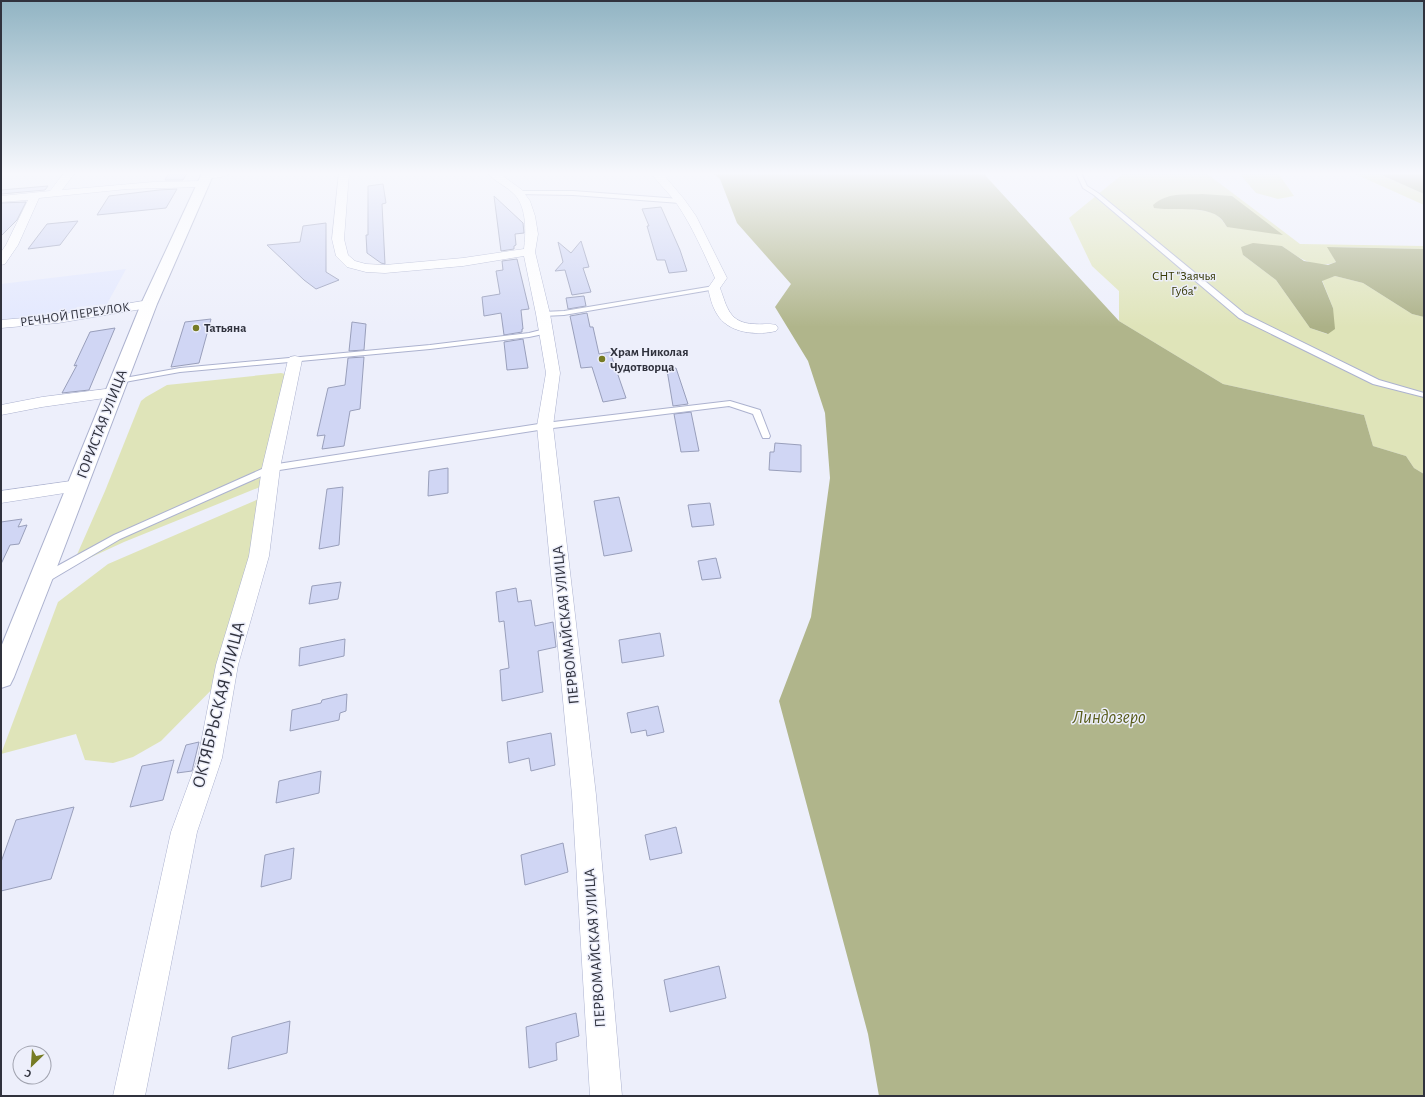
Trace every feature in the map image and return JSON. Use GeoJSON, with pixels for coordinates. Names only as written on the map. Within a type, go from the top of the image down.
{"type":"FeatureCollection","features":[{"type":"Feature","properties":{"kind":"street"},"geometry":{"type":"LineString","coordinates":[[1,261],[12,245],[22,224]]}},
{"type":"Feature","properties":{"kind":"street","name":"ГОРИСТАЯ УЛИЦА"},"geometry":{"type":"LineString","coordinates":[[3,670],[41,580],[149,304],[188,224]]}},
{"type":"Feature","properties":{"kind":"street"},"geometry":{"type":"LineString","coordinates":[[339,224],[338,239],[342,256],[351,264],[366,268],[385,269],[463,262],[529,252]]}},
{"type":"Feature","properties":{"kind":"street","name":"ПЕРВОМАЙСКАЯ УЛИЦА"},"geometry":{"type":"LineString","coordinates":[[530,224],[532,234],[529,252],[543,314],[553,373],[545,426],[584,795],[606,1096]]}},
{"type":"Feature","properties":{"kind":"street"},"geometry":{"type":"LineString","coordinates":[[694,224],[720,278],[714,288],[724,315],[734,324],[751,329],[771,328]]}},
{"type":"Feature","properties":{"kind":"street","name":"РЕЧНОЙ ПЕРЕУЛОК"},"geometry":{"type":"LineString","coordinates":[[1,324],[58,318],[149,304]]}},
{"type":"Feature","properties":{"kind":"street","name":"ОКТЯБРЬСКАЯ УЛИЦА"},"geometry":{"type":"LineString","coordinates":[[129,1096],[184,832],[210,758],[227,665],[259,556],[271,468],[294,360]]}},
{"type":"Feature","properties":{"kind":"street"},"geometry":{"type":"LineString","coordinates":[[1,410],[116,387]]}},
{"type":"Feature","properties":{"kind":"street"},"geometry":{"type":"LineString","coordinates":[[1,497],[78,486]]}},
{"type":"Feature","properties":{"kind":"lane"},"geometry":{"type":"LineString","coordinates":[[1132,224],[1242,316],[1376,382],[1424,395]]}},
{"type":"Feature","properties":{"kind":"lane"},"geometry":{"type":"LineString","coordinates":[[543,314],[564,313],[714,288]]}},
{"type":"Feature","properties":{"kind":"lane"},"geometry":{"type":"LineString","coordinates":[[116,387],[180,370],[430,347],[529,335],[545,331]]}},
{"type":"Feature","properties":{"kind":"lane"},"geometry":{"type":"LineString","coordinates":[[41,580],[117,538],[271,468],[545,426],[730,403],[757,412],[766,436]]}},
{"type":"Feature","properties":{"kind":"shaded area"},"geometry":{"type":"Polygon","coordinates":[[[1225,224],[1269,224],[1283,235],[1227,227],[1225,224]]]}},
{"type":"Feature","properties":{"kind":"shaded area"},"geometry":{"type":"Polygon","coordinates":[[[1253,243],[1282,246],[1304,261],[1328,265],[1336,262],[1327,247],[1424,249],[1424,317],[1412,314],[1363,283],[1335,276],[1322,281],[1333,308],[1335,329],[1328,334],[1310,328],[1276,280],[1243,255],[1241,247],[1253,243]]]}},
{"type":"Feature","properties":{"kind":"shaded area"},"geometry":{"type":"Polygon","coordinates":[[[126,269],[107,304],[77,307],[68,315],[1,322],[1,284],[126,269]]]}},
{"type":"Feature","properties":{"kind":"green space","name":"СНТ \"Заячья Губа\""},"geometry":{"type":"Polygon","coordinates":[[[1072,224],[1225,224],[1227,227],[1227,224],[1274,224],[1300,244],[1424,246],[1424,249],[1328,247],[1336,262],[1321,265],[1308,262],[1282,246],[1243,255],[1276,280],[1310,328],[1327,334],[1333,308],[1322,280],[1335,276],[1363,283],[1412,314],[1424,317],[1424,474],[1414,468],[1406,456],[1373,446],[1364,415],[1223,384],[1119,321],[1119,291],[1092,266],[1072,224]]]}},
{"type":"Feature","properties":{"kind":"green space"},"geometry":{"type":"Polygon","coordinates":[[[281,373],[289,375],[260,487],[124,542],[72,566],[105,491],[141,401],[167,385],[281,373]]]}},
{"type":"Feature","properties":{"kind":"green space"},"geometry":{"type":"Polygon","coordinates":[[[275,492],[232,669],[161,741],[133,757],[113,763],[85,760],[76,734],[1,754],[58,602],[108,564],[275,492]]]}},
{"type":"Feature","properties":{"kind":"water","name":"Линдозеро"},"geometry":{"type":"Polygon","coordinates":[[[738,224],[1030,224],[1119,321],[1223,384],[1364,415],[1373,446],[1406,456],[1414,468],[1424,474],[1424,1096],[879,1096],[868,1034],[779,701],[811,617],[830,478],[825,413],[808,361],[775,307],[791,284],[738,224]]]}},
{"type":"Feature","properties":{"kind":"building"},"geometry":{"type":"Polygon","coordinates":[[[1,224],[13,224],[1,236],[1,224]]]}},
{"type":"Feature","properties":{"kind":"building"},"geometry":{"type":"Polygon","coordinates":[[[47,224],[76,224],[60,245],[28,249],[47,224]]]}},
{"type":"Feature","properties":{"kind":"building"},"geometry":{"type":"Polygon","coordinates":[[[326,224],[326,272],[339,280],[316,289],[304,280],[267,245],[300,242],[303,226],[326,224]]]}},
{"type":"Feature","properties":{"kind":"building"},"geometry":{"type":"Polygon","coordinates":[[[368,224],[383,224],[385,264],[381,263],[367,253],[366,235],[368,235],[368,224]]]}},
{"type":"Feature","properties":{"kind":"building"},"geometry":{"type":"Polygon","coordinates":[[[498,224],[523,224],[524,233],[515,234],[516,245],[514,246],[514,249],[501,251],[498,224]]]}},
{"type":"Feature","properties":{"kind":"building"},"geometry":{"type":"Polygon","coordinates":[[[648,224],[669,224],[687,271],[669,273],[665,260],[657,260],[647,226],[649,226],[648,224]]]}},
{"type":"Feature","properties":{"kind":"building"},"geometry":{"type":"Polygon","coordinates":[[[581,241],[589,267],[583,268],[591,292],[572,295],[565,270],[555,271],[563,262],[558,242],[571,253],[581,241]]]}},
{"type":"Feature","properties":{"kind":"building"},"geometry":{"type":"Polygon","coordinates":[[[517,259],[529,309],[521,310],[522,332],[504,335],[501,313],[484,316],[482,297],[500,294],[496,271],[503,270],[502,261],[517,259]]]}},
{"type":"Feature","properties":{"kind":"building"},"geometry":{"type":"Polygon","coordinates":[[[584,296],[586,306],[568,309],[566,298],[584,296]]]}},
{"type":"Feature","properties":{"kind":"building"},"geometry":{"type":"Polygon","coordinates":[[[587,313],[590,327],[593,327],[599,354],[610,352],[626,398],[603,402],[592,367],[581,368],[570,316],[587,313]]]}},
{"type":"Feature","properties":{"kind":"building"},"geometry":{"type":"Polygon","coordinates":[[[211,319],[199,363],[171,367],[185,322],[211,319]]]}},
{"type":"Feature","properties":{"kind":"building"},"geometry":{"type":"Polygon","coordinates":[[[352,322],[366,324],[364,350],[349,351],[352,322]]]}},
{"type":"Feature","properties":{"kind":"building"},"geometry":{"type":"Polygon","coordinates":[[[115,328],[89,390],[62,393],[77,365],[74,366],[90,332],[115,328]]]}},
{"type":"Feature","properties":{"kind":"building"},"geometry":{"type":"Polygon","coordinates":[[[523,339],[528,368],[507,370],[504,342],[523,339]]]}},
{"type":"Feature","properties":{"kind":"building"},"geometry":{"type":"Polygon","coordinates":[[[364,357],[360,409],[350,411],[344,446],[322,449],[325,435],[317,436],[328,388],[345,385],[348,358],[364,357]]]}},
{"type":"Feature","properties":{"kind":"building"},"geometry":{"type":"Polygon","coordinates":[[[676,368],[688,404],[673,406],[667,370],[676,368]]]}},
{"type":"Feature","properties":{"kind":"building"},"geometry":{"type":"Polygon","coordinates":[[[691,412],[699,451],[681,452],[674,414],[691,412]]]}},
{"type":"Feature","properties":{"kind":"building"},"geometry":{"type":"Polygon","coordinates":[[[775,443],[801,445],[801,472],[769,470],[770,452],[774,452],[775,443]]]}},
{"type":"Feature","properties":{"kind":"building"},"geometry":{"type":"Polygon","coordinates":[[[448,468],[448,493],[428,496],[429,471],[448,468]]]}},
{"type":"Feature","properties":{"kind":"building"},"geometry":{"type":"Polygon","coordinates":[[[343,487],[339,545],[319,549],[327,489],[343,487]]]}},
{"type":"Feature","properties":{"kind":"building"},"geometry":{"type":"Polygon","coordinates":[[[619,497],[632,551],[604,556],[594,501],[619,497]]]}},
{"type":"Feature","properties":{"kind":"building"},"geometry":{"type":"Polygon","coordinates":[[[710,503],[714,525],[692,527],[688,505],[710,503]]]}},
{"type":"Feature","properties":{"kind":"building"},"geometry":{"type":"Polygon","coordinates":[[[22,519],[18,527],[27,525],[19,544],[10,545],[1,564],[1,522],[22,519]]]}},
{"type":"Feature","properties":{"kind":"building"},"geometry":{"type":"Polygon","coordinates":[[[716,558],[721,578],[702,580],[698,561],[716,558]]]}},
{"type":"Feature","properties":{"kind":"building"},"geometry":{"type":"Polygon","coordinates":[[[341,582],[338,599],[309,604],[312,586],[341,582]]]}},
{"type":"Feature","properties":{"kind":"building"},"geometry":{"type":"Polygon","coordinates":[[[516,588],[518,602],[531,600],[535,626],[553,622],[556,647],[538,651],[543,692],[502,701],[500,670],[509,668],[504,621],[499,622],[496,592],[516,588]]]}},
{"type":"Feature","properties":{"kind":"building"},"geometry":{"type":"Polygon","coordinates":[[[660,633],[664,656],[622,663],[619,640],[660,633]]]}},
{"type":"Feature","properties":{"kind":"building"},"geometry":{"type":"Polygon","coordinates":[[[345,639],[344,656],[299,666],[300,648],[345,639]]]}},
{"type":"Feature","properties":{"kind":"building"},"geometry":{"type":"Polygon","coordinates":[[[347,694],[346,711],[340,713],[339,720],[290,731],[292,710],[321,703],[322,700],[347,694]]]}},
{"type":"Feature","properties":{"kind":"building"},"geometry":{"type":"Polygon","coordinates":[[[658,706],[664,732],[647,736],[646,730],[631,733],[627,713],[658,706]]]}},
{"type":"Feature","properties":{"kind":"building"},"geometry":{"type":"Polygon","coordinates":[[[551,733],[555,765],[531,771],[529,758],[509,763],[507,742],[551,733]]]}},
{"type":"Feature","properties":{"kind":"building"},"geometry":{"type":"Polygon","coordinates":[[[199,742],[192,771],[177,773],[186,745],[199,742]]]}},
{"type":"Feature","properties":{"kind":"building"},"geometry":{"type":"Polygon","coordinates":[[[174,760],[163,800],[130,807],[142,766],[174,760]]]}},
{"type":"Feature","properties":{"kind":"building"},"geometry":{"type":"Polygon","coordinates":[[[321,771],[319,793],[276,803],[279,781],[321,771]]]}},
{"type":"Feature","properties":{"kind":"building"},"geometry":{"type":"Polygon","coordinates":[[[74,807],[51,879],[1,891],[1,862],[16,820],[74,807]]]}},
{"type":"Feature","properties":{"kind":"building"},"geometry":{"type":"Polygon","coordinates":[[[676,827],[682,853],[650,860],[645,835],[676,827]]]}},
{"type":"Feature","properties":{"kind":"building"},"geometry":{"type":"Polygon","coordinates":[[[563,843],[568,872],[525,885],[521,855],[563,843]]]}},
{"type":"Feature","properties":{"kind":"building"},"geometry":{"type":"Polygon","coordinates":[[[294,848],[291,879],[261,887],[265,855],[294,848]]]}},
{"type":"Feature","properties":{"kind":"building"},"geometry":{"type":"Polygon","coordinates":[[[719,966],[726,998],[670,1012],[664,980],[719,966]]]}},
{"type":"Feature","properties":{"kind":"building"},"geometry":{"type":"Polygon","coordinates":[[[576,1013],[579,1036],[556,1043],[557,1060],[529,1068],[526,1027],[576,1013]]]}},
{"type":"Feature","properties":{"kind":"building"},"geometry":{"type":"Polygon","coordinates":[[[290,1021],[287,1053],[228,1069],[232,1037],[290,1021]]]}},
{"type":"Feature","properties":{"kind":"place","name":"Татьяна"},"geometry":{"type":"Point","coordinates":[196,328]}},
{"type":"Feature","properties":{"kind":"place","name":"Храм Николая Чудотворца"},"geometry":{"type":"Point","coordinates":[602,359]}}]}
